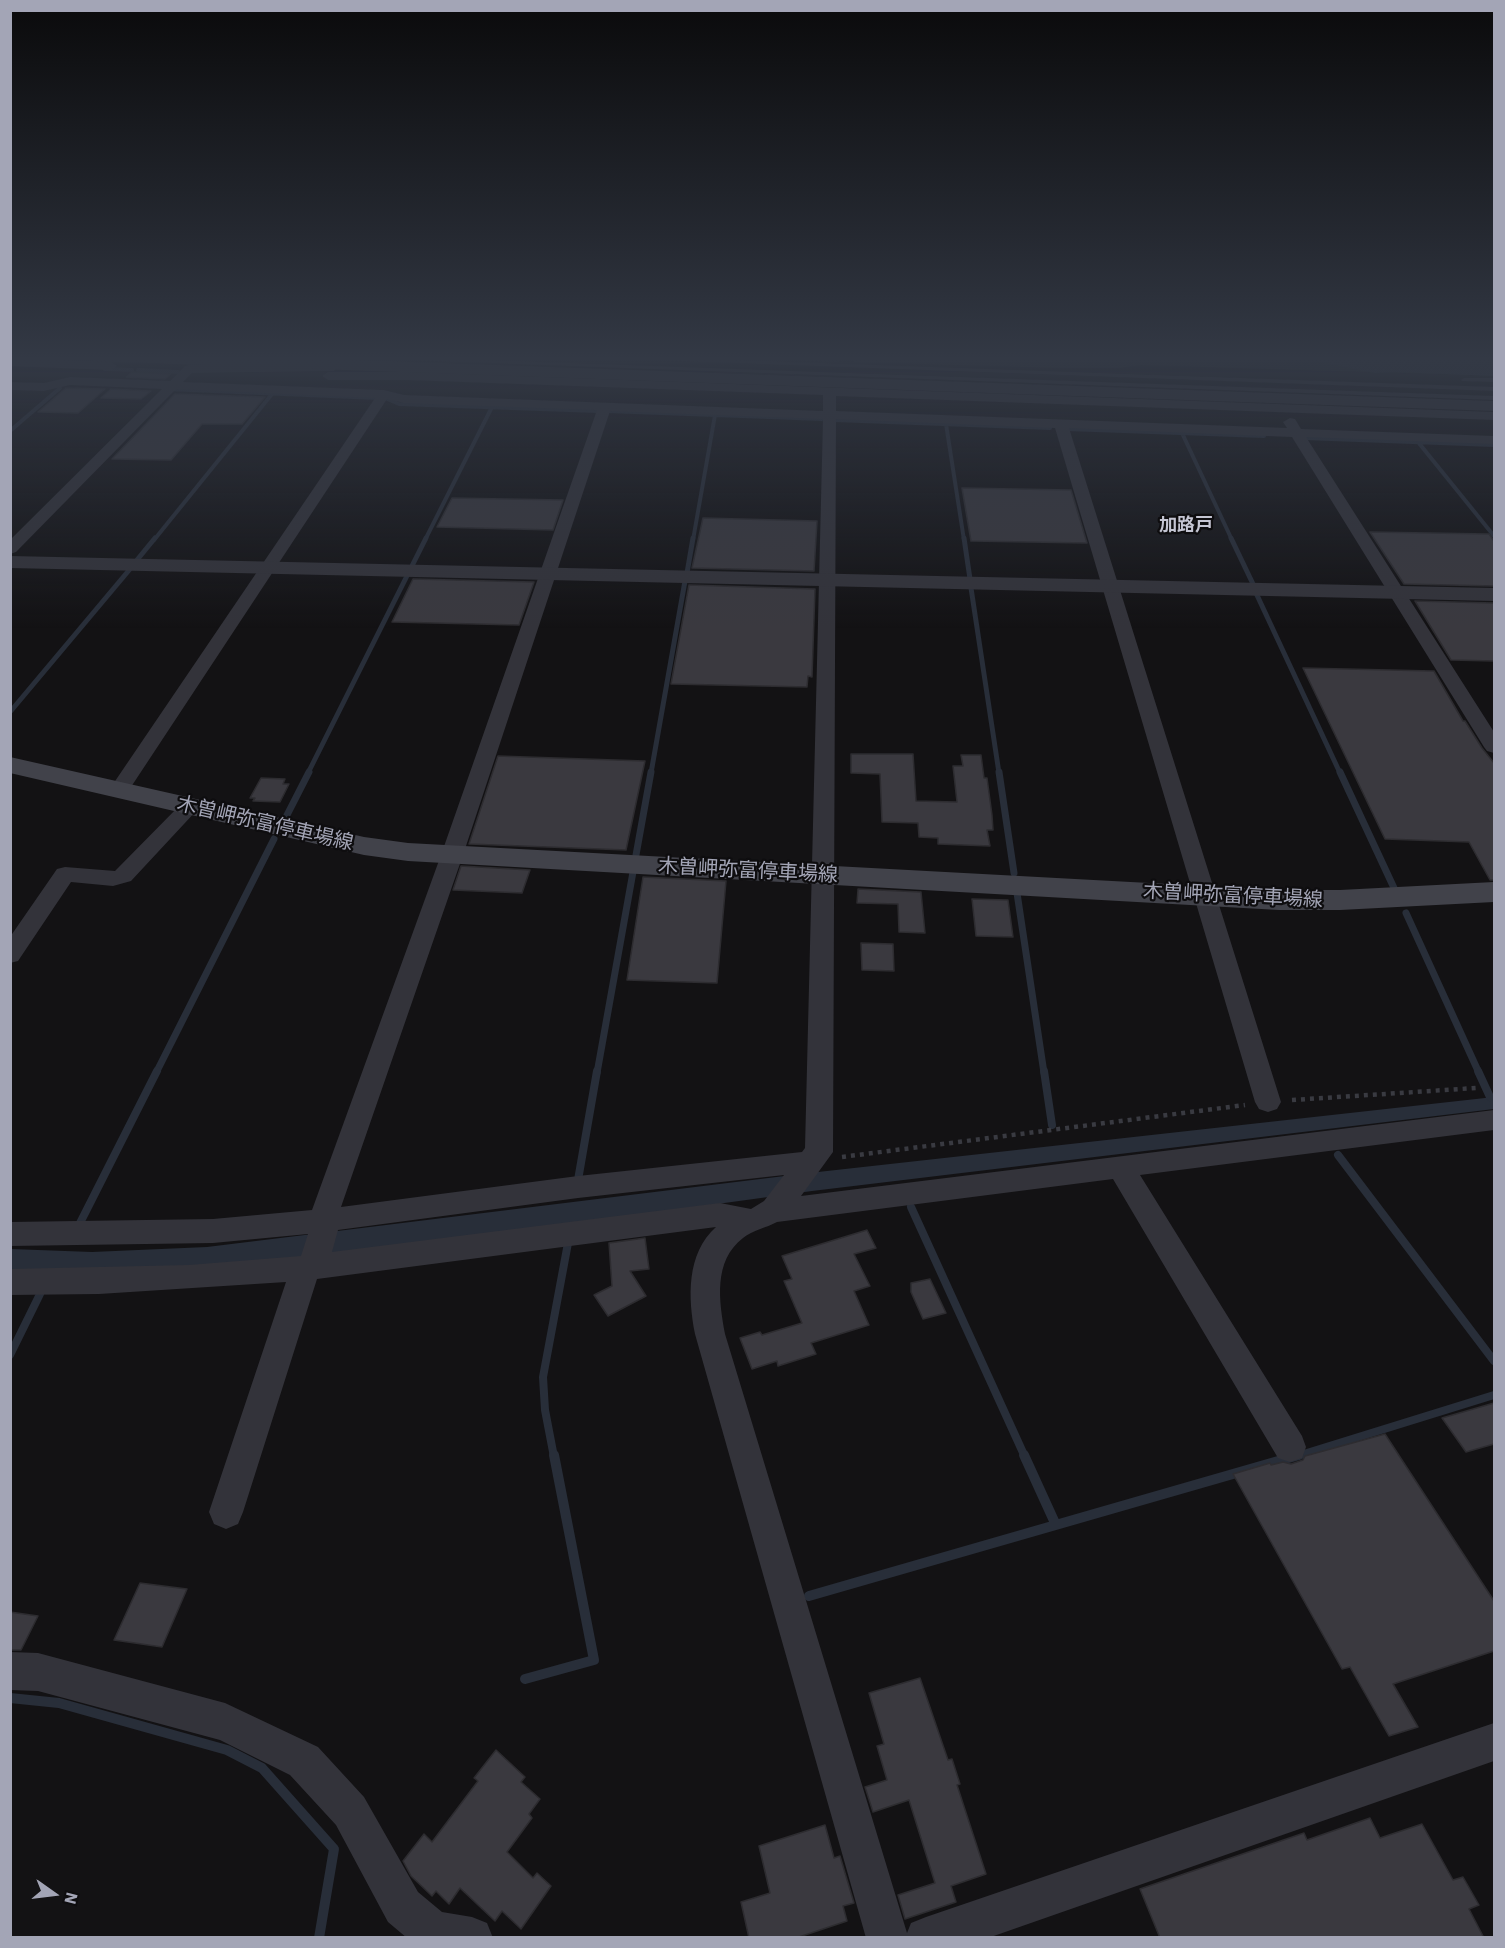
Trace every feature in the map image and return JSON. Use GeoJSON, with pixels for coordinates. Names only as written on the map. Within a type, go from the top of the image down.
{"type":"FeatureCollection","features":[{"type":"Feature","properties":{"kind":"main road","name":"木曽岬弥富停車場線"},"geometry":{"type":"LineString","coordinates":[[10,765],[364,846],[452,855],[1279,900],[1340,900],[1494,892]]}},
{"type":"Feature","properties":{"kind":"street"},"geometry":{"type":"LineString","coordinates":[[10,549],[111,447]]}},
{"type":"Feature","properties":{"kind":"street"},"geometry":{"type":"LineString","coordinates":[[119,790],[349,447]]}},
{"type":"Feature","properties":{"kind":"street"},"geometry":{"type":"LineString","coordinates":[[226,1512],[591,447]]}},
{"type":"Feature","properties":{"kind":"street"},"geometry":{"type":"LineString","coordinates":[[828,447],[822,876],[813,1157],[768,1211],[732,1230],[714,1251],[704,1278],[703,1304],[716,1357],[887,1938]]}},
{"type":"Feature","properties":{"kind":"street"},"geometry":{"type":"LineString","coordinates":[[1068,447],[1269,1102]]}},
{"type":"Feature","properties":{"kind":"street"},"geometry":{"type":"LineString","coordinates":[[1305,447],[1494,747]]}},
{"type":"Feature","properties":{"kind":"street"},"geometry":{"type":"LineString","coordinates":[[10,562],[1494,595]]}},
{"type":"Feature","properties":{"kind":"street"},"geometry":{"type":"LineString","coordinates":[[10,955],[66,874],[113,879],[123,876],[190,806]]}},
{"type":"Feature","properties":{"kind":"street"},"geometry":{"type":"LineString","coordinates":[[10,1282],[80,1283],[197,1278],[311,1266],[1494,1120]]}},
{"type":"Feature","properties":{"kind":"street"},"geometry":{"type":"LineString","coordinates":[[10,1234],[213,1232],[325,1222],[813,1157]]}},
{"type":"Feature","properties":{"kind":"street"},"geometry":{"type":"LineString","coordinates":[[1120,1166],[1290,1447]]}},
{"type":"Feature","properties":{"kind":"street"},"geometry":{"type":"LineString","coordinates":[[10,1671],[38,1672],[225,1722],[304,1761],[350,1811],[403,1907],[433,1932],[472,1938]]}},
{"type":"Feature","properties":{"kind":"street"},"geometry":{"type":"LineString","coordinates":[[926,1938],[1494,1742]]}},
{"type":"Feature","properties":{"kind":"path"},"geometry":{"type":"LineString","coordinates":[[813,1157],[846,1158],[1269,1102],[1476,1088]]}},
{"type":"Feature","properties":{"kind":"shaded area"},"geometry":{"type":"Polygon","coordinates":[[[1494,1097],[1494,1109],[812,1191],[323,1258],[198,1270],[11,1271],[11,1249],[92,1252],[207,1247],[809,1173],[1494,1097]]]}},
{"type":"Feature","properties":{"kind":"building"},"geometry":{"type":"Polygon","coordinates":[[[124,447],[182,447],[171,460],[112,459],[124,447]]]}},
{"type":"Feature","properties":{"kind":"building"},"geometry":{"type":"Polygon","coordinates":[[[962,488],[1071,490],[1087,543],[971,541],[962,488]]]}},
{"type":"Feature","properties":{"kind":"building"},"geometry":{"type":"Polygon","coordinates":[[[452,498],[563,500],[553,530],[437,527],[452,498]]]}},
{"type":"Feature","properties":{"kind":"building"},"geometry":{"type":"Polygon","coordinates":[[[703,518],[817,521],[814,571],[692,568],[703,518]]]}},
{"type":"Feature","properties":{"kind":"building"},"geometry":{"type":"Polygon","coordinates":[[[1370,532],[1489,534],[1494,541],[1494,586],[1404,584],[1370,532]]]}},
{"type":"Feature","properties":{"kind":"building"},"geometry":{"type":"Polygon","coordinates":[[[413,579],[534,582],[519,625],[392,622],[413,579]]]}},
{"type":"Feature","properties":{"kind":"building"},"geometry":{"type":"Polygon","coordinates":[[[689,585],[815,589],[812,677],[808,676],[807,687],[671,684],[689,585]]]}},
{"type":"Feature","properties":{"kind":"building"},"geometry":{"type":"Polygon","coordinates":[[[1415,601],[1494,603],[1494,661],[1451,660],[1415,601]]]}},
{"type":"Feature","properties":{"kind":"building"},"geometry":{"type":"Polygon","coordinates":[[[1303,668],[1434,671],[1463,721],[1494,763],[1494,880],[1490,880],[1469,842],[1385,839],[1303,668]]]}},
{"type":"Feature","properties":{"kind":"building"},"geometry":{"type":"Polygon","coordinates":[[[851,754],[913,754],[916,801],[957,802],[953,766],[963,766],[961,755],[981,755],[992,815],[993,830],[987,830],[990,846],[938,844],[938,838],[919,837],[918,823],[882,822],[880,774],[851,773],[851,754]]]}},
{"type":"Feature","properties":{"kind":"building"},"geometry":{"type":"Polygon","coordinates":[[[498,756],[645,761],[626,850],[469,844],[498,756]]]}},
{"type":"Feature","properties":{"kind":"building"},"geometry":{"type":"Polygon","coordinates":[[[261,778],[285,779],[283,784],[289,784],[280,802],[253,801],[255,798],[250,798],[261,778]]]}},
{"type":"Feature","properties":{"kind":"building"},"geometry":{"type":"Polygon","coordinates":[[[461,866],[530,870],[522,893],[453,890],[461,866]]]}},
{"type":"Feature","properties":{"kind":"building"},"geometry":{"type":"Polygon","coordinates":[[[643,877],[726,881],[717,983],[627,980],[643,877]]]}},
{"type":"Feature","properties":{"kind":"building"},"geometry":{"type":"Polygon","coordinates":[[[858,889],[921,892],[925,933],[899,932],[898,904],[857,903],[858,889]]]}},
{"type":"Feature","properties":{"kind":"building"},"geometry":{"type":"Polygon","coordinates":[[[972,899],[1008,900],[1013,937],[976,936],[972,899]]]}},
{"type":"Feature","properties":{"kind":"building"},"geometry":{"type":"Polygon","coordinates":[[[861,943],[893,944],[894,971],[862,970],[861,943]]]}},
{"type":"Feature","properties":{"kind":"building"},"geometry":{"type":"Polygon","coordinates":[[[867,1230],[876,1248],[854,1254],[870,1286],[854,1291],[869,1325],[811,1343],[816,1354],[778,1366],[777,1361],[752,1369],[740,1338],[760,1332],[762,1335],[802,1323],[784,1281],[792,1279],[782,1256],[867,1230]]]}},
{"type":"Feature","properties":{"kind":"building"},"geometry":{"type":"Polygon","coordinates":[[[645,1238],[649,1269],[630,1271],[646,1296],[608,1316],[594,1295],[612,1286],[609,1243],[645,1238]]]}},
{"type":"Feature","properties":{"kind":"building"},"geometry":{"type":"Polygon","coordinates":[[[930,1279],[946,1313],[923,1319],[911,1292],[911,1283],[930,1279]]]}},
{"type":"Feature","properties":{"kind":"building"},"geometry":{"type":"Polygon","coordinates":[[[1494,1403],[1494,1444],[1466,1452],[1442,1418],[1494,1403]]]}},
{"type":"Feature","properties":{"kind":"building"},"geometry":{"type":"Polygon","coordinates":[[[1385,1434],[1494,1601],[1494,1651],[1393,1684],[1418,1727],[1389,1736],[1350,1667],[1342,1669],[1233,1474],[1270,1463],[1271,1465],[1283,1462],[1291,1464],[1303,1460],[1305,1456],[1385,1434]]]}},
{"type":"Feature","properties":{"kind":"building"},"geometry":{"type":"Polygon","coordinates":[[[140,1583],[187,1589],[162,1647],[114,1640],[140,1583]]]}},
{"type":"Feature","properties":{"kind":"building"},"geometry":{"type":"Polygon","coordinates":[[[10,1612],[38,1616],[21,1650],[10,1650],[10,1612]]]}},
{"type":"Feature","properties":{"kind":"building"},"geometry":{"type":"Polygon","coordinates":[[[920,1678],[948,1760],[952,1759],[960,1784],[957,1785],[986,1874],[951,1886],[956,1902],[905,1919],[898,1895],[935,1883],[909,1800],[873,1812],[865,1787],[887,1780],[877,1746],[884,1744],[869,1693],[920,1678]]]}},
{"type":"Feature","properties":{"kind":"building"},"geometry":{"type":"Polygon","coordinates":[[[496,1750],[525,1777],[521,1782],[540,1799],[529,1814],[532,1818],[507,1852],[533,1878],[537,1873],[551,1886],[521,1929],[502,1911],[495,1921],[460,1888],[449,1904],[436,1891],[432,1896],[411,1876],[403,1861],[424,1834],[432,1842],[478,1781],[474,1778],[496,1750]]]}},
{"type":"Feature","properties":{"kind":"building"},"geometry":{"type":"Polygon","coordinates":[[[1370,1818],[1380,1838],[1422,1824],[1453,1880],[1463,1877],[1479,1905],[1469,1909],[1484,1938],[1160,1938],[1140,1889],[1304,1833],[1307,1840],[1370,1818]]]}},
{"type":"Feature","properties":{"kind":"building"},"geometry":{"type":"Polygon","coordinates":[[[825,1825],[834,1858],[840,1856],[854,1903],[843,1906],[847,1921],[796,1938],[749,1938],[741,1902],[770,1893],[759,1846],[825,1825]]]}},
{"type":"Feature","properties":{"kind":"waterway"},"geometry":{"type":"LineString","coordinates":[[154,540],[229,447]]}},
{"type":"Feature","properties":{"kind":"waterway"},"geometry":{"type":"LineString","coordinates":[[425,540],[472,447]]}},
{"type":"Feature","properties":{"kind":"waterway"},"geometry":{"type":"LineString","coordinates":[[693,540],[709,447]]}},
{"type":"Feature","properties":{"kind":"waterway"},"geometry":{"type":"LineString","coordinates":[[950,447],[964,540]]}},
{"type":"Feature","properties":{"kind":"waterway"},"geometry":{"type":"LineString","coordinates":[[1188,447],[1232,540]]}},
{"type":"Feature","properties":{"kind":"waterway"},"geometry":{"type":"LineString","coordinates":[[1422,447],[1494,536]]}},
{"type":"Feature","properties":{"kind":"waterway"},"geometry":{"type":"LineString","coordinates":[[137,560],[155,538]]}},
{"type":"Feature","properties":{"kind":"waterway"},"geometry":{"type":"LineString","coordinates":[[308,773],[426,538]]}},
{"type":"Feature","properties":{"kind":"waterway"},"geometry":{"type":"LineString","coordinates":[[687,573],[693,538]]}},
{"type":"Feature","properties":{"kind":"waterway"},"geometry":{"type":"LineString","coordinates":[[964,538],[970,579]]}},
{"type":"Feature","properties":{"kind":"waterway"},"geometry":{"type":"LineString","coordinates":[[1231,538],[1253,584]]}},
{"type":"Feature","properties":{"kind":"waterway"},"geometry":{"type":"LineString","coordinates":[[10,712],[130,569]]}},
{"type":"Feature","properties":{"kind":"waterway"},"geometry":{"type":"LineString","coordinates":[[651,773],[685,581]]}},
{"type":"Feature","properties":{"kind":"waterway"},"geometry":{"type":"LineString","coordinates":[[971,588],[999,773]]}},
{"type":"Feature","properties":{"kind":"waterway"},"geometry":{"type":"LineString","coordinates":[[1256,593],[1340,773]]}},
{"type":"Feature","properties":{"kind":"waterway"},"geometry":{"type":"LineString","coordinates":[[286,817],[309,772]]}},
{"type":"Feature","properties":{"kind":"waterway"},"geometry":{"type":"LineString","coordinates":[[636,855],[651,772]]}},
{"type":"Feature","properties":{"kind":"waterway"},"geometry":{"type":"LineString","coordinates":[[999,772],[1014,873]]}},
{"type":"Feature","properties":{"kind":"waterway"},"geometry":{"type":"LineString","coordinates":[[1340,772],[1394,888]]}},
{"type":"Feature","properties":{"kind":"waterway"},"geometry":{"type":"LineString","coordinates":[[156,1073],[274,839]]}},
{"type":"Feature","properties":{"kind":"waterway"},"geometry":{"type":"LineString","coordinates":[[597,1073],[633,872]]}},
{"type":"Feature","properties":{"kind":"waterway"},"geometry":{"type":"LineString","coordinates":[[1017,893],[1044,1073]]}},
{"type":"Feature","properties":{"kind":"waterway"},"geometry":{"type":"LineString","coordinates":[[1406,913],[1479,1073]]}},
{"type":"Feature","properties":{"kind":"waterway"},"geometry":{"type":"LineString","coordinates":[[80,1223],[157,1071]]}},
{"type":"Feature","properties":{"kind":"waterway"},"geometry":{"type":"LineString","coordinates":[[578,1180],[597,1071]]}},
{"type":"Feature","properties":{"kind":"waterway"},"geometry":{"type":"LineString","coordinates":[[1044,1071],[1052,1125]]}},
{"type":"Feature","properties":{"kind":"waterway"},"geometry":{"type":"LineString","coordinates":[[1478,1071],[1490,1097]]}},
{"type":"Feature","properties":{"kind":"waterway"},"geometry":{"type":"LineString","coordinates":[[1338,1155],[1494,1361]]}},
{"type":"Feature","properties":{"kind":"waterway"},"geometry":{"type":"LineString","coordinates":[[911,1207],[1025,1457]]}},
{"type":"Feature","properties":{"kind":"waterway"},"geometry":{"type":"LineString","coordinates":[[554,1457],[545,1410],[543,1377],[568,1243]]}},
{"type":"Feature","properties":{"kind":"waterway"},"geometry":{"type":"LineString","coordinates":[[10,1355],[40,1294]]}},
{"type":"Feature","properties":{"kind":"waterway"},"geometry":{"type":"LineString","coordinates":[[1294,1457],[1494,1395]]}},
{"type":"Feature","properties":{"kind":"waterway"},"geometry":{"type":"LineString","coordinates":[[525,1679],[594,1660],[554,1455]]}},
{"type":"Feature","properties":{"kind":"waterway"},"geometry":{"type":"LineString","coordinates":[[1024,1455],[1055,1523]]}},
{"type":"Feature","properties":{"kind":"waterway"},"geometry":{"type":"LineString","coordinates":[[809,1596],[1299,1455]]}},
{"type":"Feature","properties":{"kind":"waterway"},"geometry":{"type":"LineString","coordinates":[[10,1698],[59,1703],[227,1750],[262,1768],[334,1849],[319,1938]]}},
{"type":"Feature","properties":{"kind":"district","name":"加路戸"},"geometry":{"type":"Point","coordinates":[1186,526]}}]}
